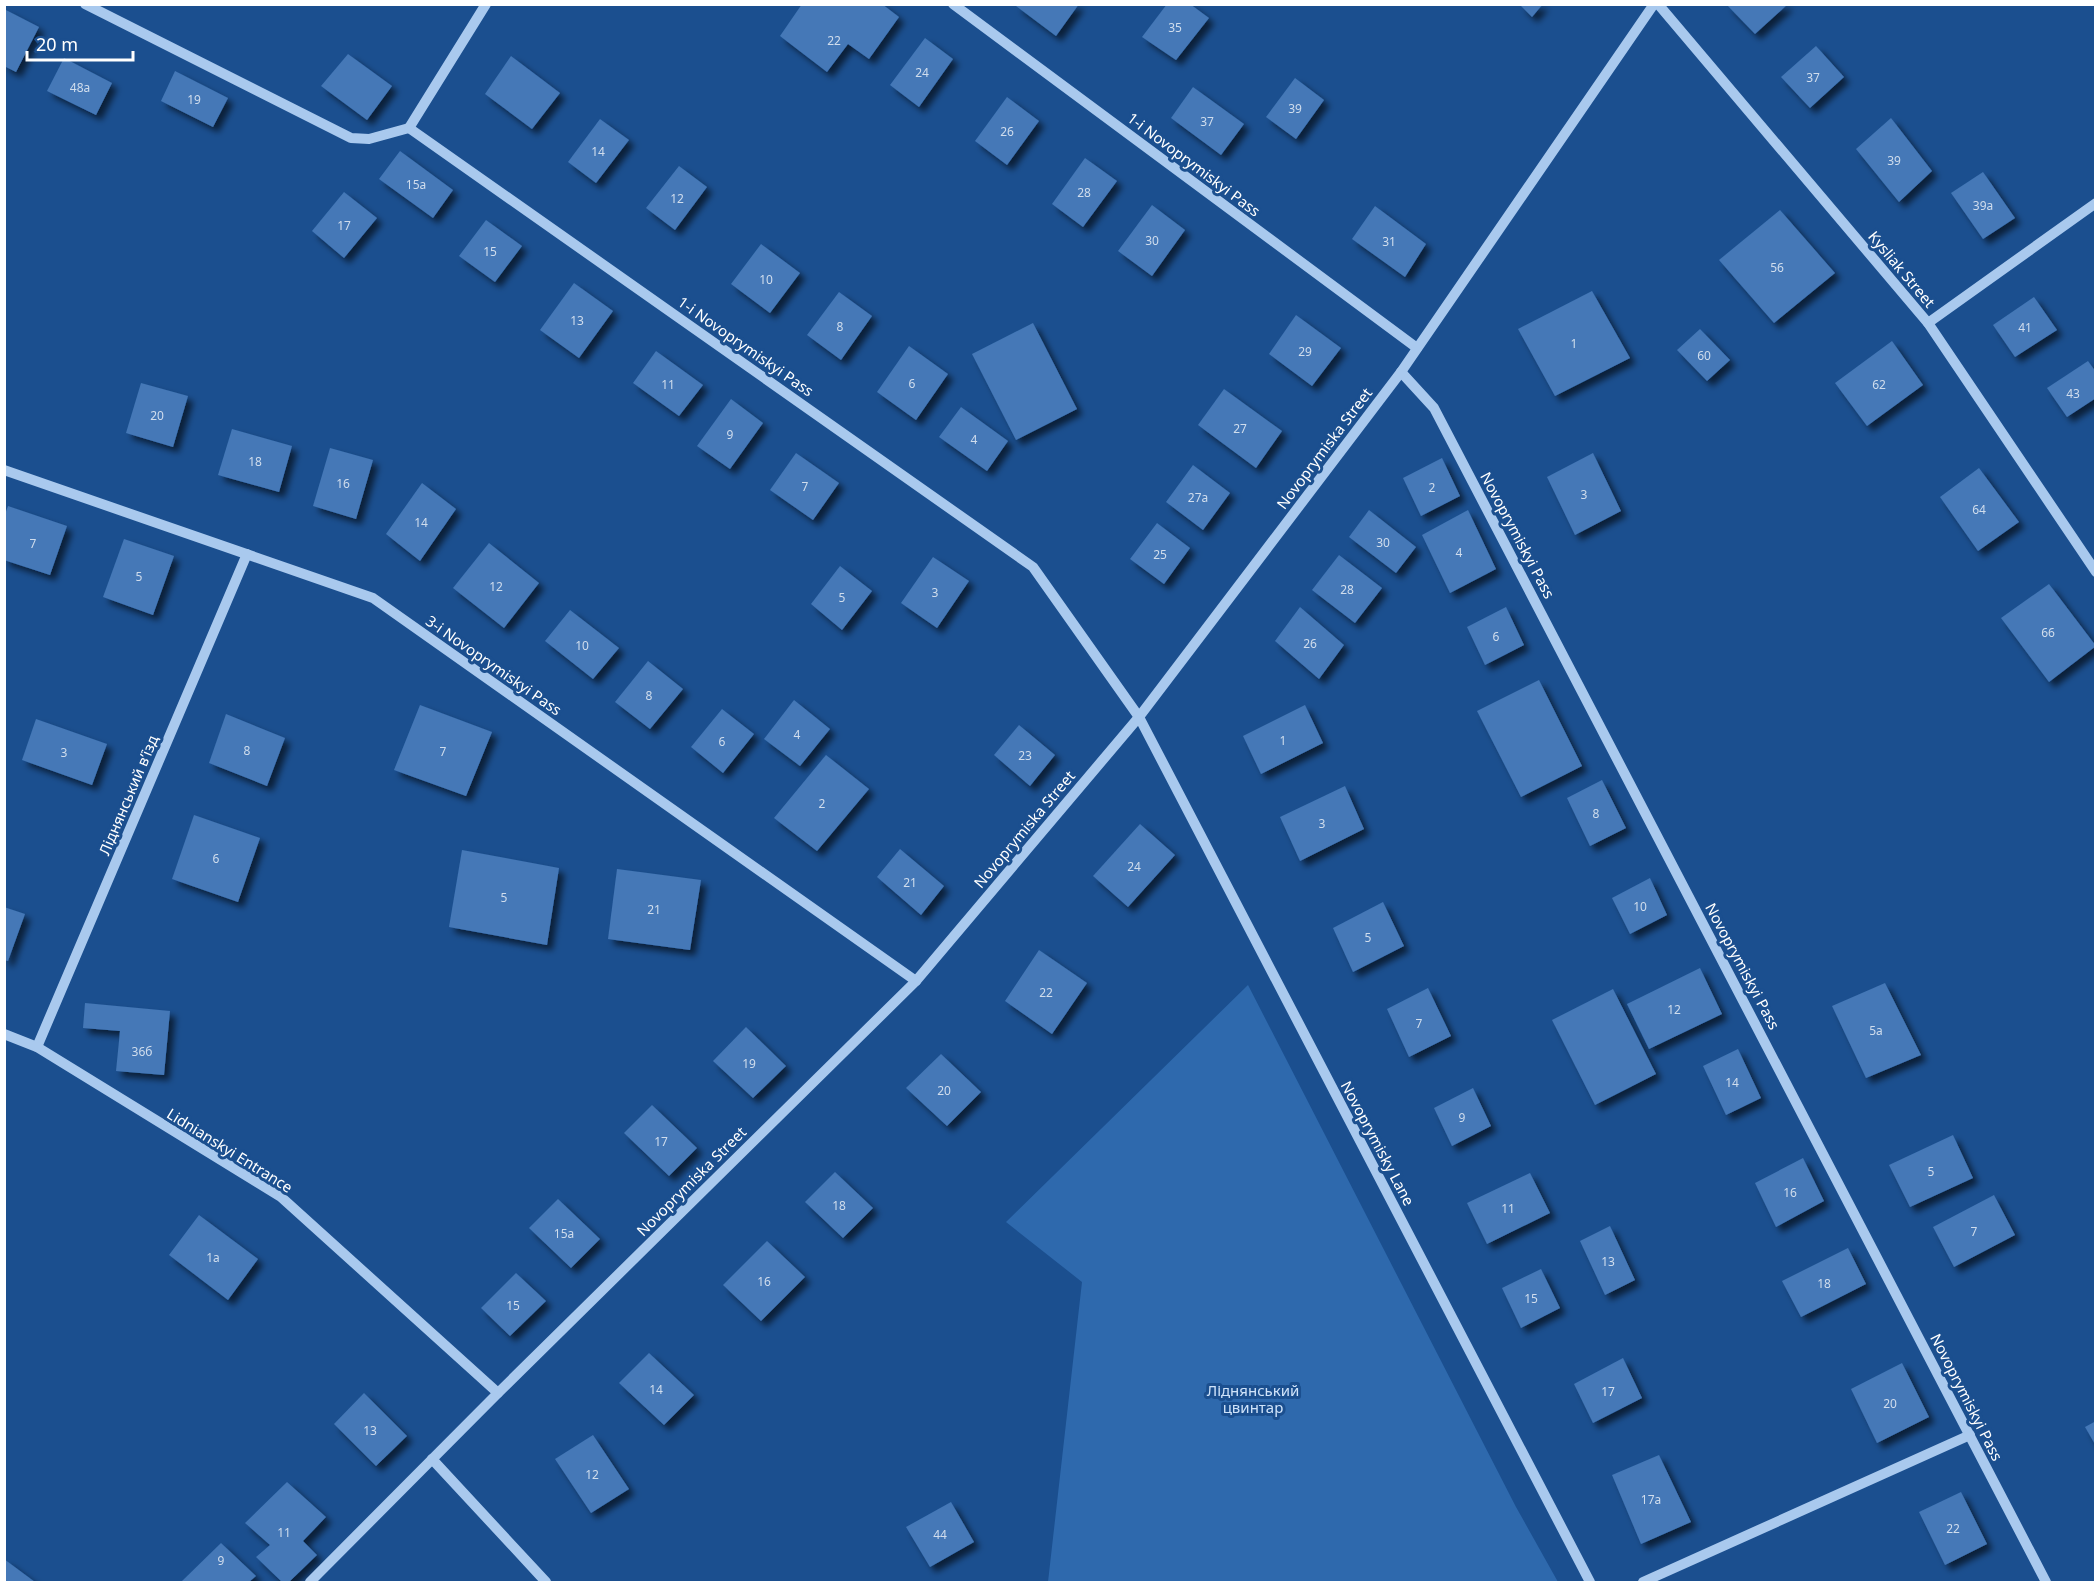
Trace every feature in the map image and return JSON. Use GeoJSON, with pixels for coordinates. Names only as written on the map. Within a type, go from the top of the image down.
{"type":"FeatureCollection","features":[{"type":"Feature","properties":{"kind":"street"},"geometry":{"type":"LineString","coordinates":[[85,4],[351,138],[369,139],[409,128],[486,4]]}},
{"type":"Feature","properties":{"kind":"street","name":"1-i Novoprymiskyi Pass"},"geometry":{"type":"LineString","coordinates":[[953,4],[1417,348]]}},
{"type":"Feature","properties":{"kind":"street","name":"Novoprymiska Street"},"geometry":{"type":"LineString","coordinates":[[310,1582],[916,981],[1139,717],[1401,372],[1656,4]]}},
{"type":"Feature","properties":{"kind":"street","name":"Kysliak Street"},"geometry":{"type":"LineString","coordinates":[[1656,4],[1928,323],[2096,572]]}},
{"type":"Feature","properties":{"kind":"street","name":"1-i Novoprymiskyi Pass"},"geometry":{"type":"LineString","coordinates":[[409,128],[1033,567],[1139,717]]}},
{"type":"Feature","properties":{"kind":"street"},"geometry":{"type":"LineString","coordinates":[[1928,323],[2096,203]]}},
{"type":"Feature","properties":{"kind":"street","name":"Novoprymiskyi Pass"},"geometry":{"type":"LineString","coordinates":[[1401,372],[1434,408],[2046,1582]]}},
{"type":"Feature","properties":{"kind":"street","name":"3-i Novoprymiskyi Pass"},"geometry":{"type":"LineString","coordinates":[[4,470],[373,598],[916,981]]}},
{"type":"Feature","properties":{"kind":"street","name":"Ліднянський в’їзд"},"geometry":{"type":"LineString","coordinates":[[37,1047],[247,554]]}},
{"type":"Feature","properties":{"kind":"street","name":"Novoprymisky Lane"},"geometry":{"type":"LineString","coordinates":[[1139,717],[1590,1582]]}},
{"type":"Feature","properties":{"kind":"street","name":"Lidnianskyi Entrance"},"geometry":{"type":"LineString","coordinates":[[4,1034],[37,1047],[281,1197],[498,1394]]}},
{"type":"Feature","properties":{"kind":"street"},"geometry":{"type":"LineString","coordinates":[[1643,1582],[1970,1435]]}},
{"type":"Feature","properties":{"kind":"street"},"geometry":{"type":"LineString","coordinates":[[432,1459],[546,1582]]}},
{"type":"Feature","properties":{"kind":"green space","name":"Ліднянський цвинтар"},"geometry":{"type":"Polygon","coordinates":[[[1248,985],[1516,1507],[1558,1582],[1048,1582],[1082,1282],[1006,1222],[1248,985]]]}},
{"type":"Feature","properties":{"kind":"building"},"geometry":{"type":"Polygon","coordinates":[[[802,4],[882,4],[899,17],[869,59],[848,44],[827,72],[780,36],[802,4]]]}},
{"type":"Feature","properties":{"kind":"building"},"geometry":{"type":"Polygon","coordinates":[[[1017,4],[1079,4],[1056,36],[1016,6],[1017,4]]]}},
{"type":"Feature","properties":{"kind":"building"},"geometry":{"type":"Polygon","coordinates":[[[1167,4],[1190,4],[1209,18],[1176,60],[1142,37],[1167,4]]]}},
{"type":"Feature","properties":{"kind":"building"},"geometry":{"type":"Polygon","coordinates":[[[1519,4],[1543,4],[1532,17],[1519,4]]]}},
{"type":"Feature","properties":{"kind":"building"},"geometry":{"type":"Polygon","coordinates":[[[1726,4],[1788,4],[1755,34],[1726,4]]]}},
{"type":"Feature","properties":{"kind":"building"},"geometry":{"type":"Polygon","coordinates":[[[4,9],[39,27],[16,72],[4,66],[4,9]]]}},
{"type":"Feature","properties":{"kind":"building"},"geometry":{"type":"Polygon","coordinates":[[[925,38],[953,59],[919,107],[890,85],[925,38]]]}},
{"type":"Feature","properties":{"kind":"building"},"geometry":{"type":"Polygon","coordinates":[[[1816,46],[1844,77],[1810,108],[1781,77],[1816,46]]]}},
{"type":"Feature","properties":{"kind":"building"},"geometry":{"type":"Polygon","coordinates":[[[348,54],[392,86],[367,120],[321,86],[348,54]]]}},
{"type":"Feature","properties":{"kind":"building"},"geometry":{"type":"Polygon","coordinates":[[[511,56],[560,93],[532,129],[485,94],[511,56]]]}},
{"type":"Feature","properties":{"kind":"building"},"geometry":{"type":"Polygon","coordinates":[[[64,58],[112,83],[96,115],[47,91],[64,58]]]}},
{"type":"Feature","properties":{"kind":"building"},"geometry":{"type":"Polygon","coordinates":[[[175,71],[228,98],[213,127],[161,101],[175,71]]]}},
{"type":"Feature","properties":{"kind":"building"},"geometry":{"type":"Polygon","coordinates":[[[1295,78],[1324,100],[1296,139],[1266,117],[1295,78]]]}},
{"type":"Feature","properties":{"kind":"building"},"geometry":{"type":"Polygon","coordinates":[[[1193,87],[1244,124],[1221,155],[1171,118],[1193,87]]]}},
{"type":"Feature","properties":{"kind":"building"},"geometry":{"type":"Polygon","coordinates":[[[1007,97],[1039,121],[1007,165],[975,141],[1007,97]]]}},
{"type":"Feature","properties":{"kind":"building"},"geometry":{"type":"Polygon","coordinates":[[[1891,118],[1932,171],[1899,202],[1856,149],[1891,118]]]}},
{"type":"Feature","properties":{"kind":"building"},"geometry":{"type":"Polygon","coordinates":[[[600,119],[629,140],[596,183],[568,162],[600,119]]]}},
{"type":"Feature","properties":{"kind":"building"},"geometry":{"type":"Polygon","coordinates":[[[400,151],[453,190],[433,218],[379,179],[400,151]]]}},
{"type":"Feature","properties":{"kind":"building"},"geometry":{"type":"Polygon","coordinates":[[[1085,158],[1117,181],[1083,227],[1052,204],[1085,158]]]}},
{"type":"Feature","properties":{"kind":"building"},"geometry":{"type":"Polygon","coordinates":[[[679,166],[707,187],[675,230],[646,208],[679,166]]]}},
{"type":"Feature","properties":{"kind":"building"},"geometry":{"type":"Polygon","coordinates":[[[1983,172],[2015,218],[1983,239],[1951,193],[1983,172]]]}},
{"type":"Feature","properties":{"kind":"building"},"geometry":{"type":"Polygon","coordinates":[[[344,192],[377,218],[344,258],[312,231],[344,192]]]}},
{"type":"Feature","properties":{"kind":"building"},"geometry":{"type":"Polygon","coordinates":[[[1152,205],[1185,230],[1152,276],[1118,251],[1152,205]]]}},
{"type":"Feature","properties":{"kind":"building"},"geometry":{"type":"Polygon","coordinates":[[[1375,206],[1426,244],[1405,277],[1352,239],[1375,206]]]}},
{"type":"Feature","properties":{"kind":"building"},"geometry":{"type":"Polygon","coordinates":[[[1780,210],[1835,273],[1774,323],[1719,260],[1780,210]]]}},
{"type":"Feature","properties":{"kind":"building"},"geometry":{"type":"Polygon","coordinates":[[[486,220],[522,246],[495,282],[459,256],[486,220]]]}},
{"type":"Feature","properties":{"kind":"building"},"geometry":{"type":"Polygon","coordinates":[[[761,244],[800,273],[770,313],[731,284],[761,244]]]}},
{"type":"Feature","properties":{"kind":"building"},"geometry":{"type":"Polygon","coordinates":[[[574,283],[613,311],[579,358],[540,330],[574,283]]]}},
{"type":"Feature","properties":{"kind":"building"},"geometry":{"type":"Polygon","coordinates":[[[1592,291],[1630,358],[1555,396],[1518,329],[1592,291]]]}},
{"type":"Feature","properties":{"kind":"building"},"geometry":{"type":"Polygon","coordinates":[[[839,292],[872,316],[841,360],[807,335],[839,292]]]}},
{"type":"Feature","properties":{"kind":"building"},"geometry":{"type":"Polygon","coordinates":[[[2034,297],[2057,330],[2015,357],[1993,325],[2034,297]]]}},
{"type":"Feature","properties":{"kind":"building"},"geometry":{"type":"Polygon","coordinates":[[[1296,315],[1341,348],[1312,386],[1269,354],[1296,315]]]}},
{"type":"Feature","properties":{"kind":"building"},"geometry":{"type":"Polygon","coordinates":[[[1033,323],[1077,409],[1016,440],[972,354],[1033,323]]]}},
{"type":"Feature","properties":{"kind":"building"},"geometry":{"type":"Polygon","coordinates":[[[1700,329],[1730,360],[1707,381],[1677,350],[1700,329]]]}},
{"type":"Feature","properties":{"kind":"building"},"geometry":{"type":"Polygon","coordinates":[[[1892,341],[1923,385],[1867,426],[1835,383],[1892,341]]]}},
{"type":"Feature","properties":{"kind":"building"},"geometry":{"type":"Polygon","coordinates":[[[909,346],[948,374],[916,420],[877,392],[909,346]]]}},
{"type":"Feature","properties":{"kind":"building"},"geometry":{"type":"Polygon","coordinates":[[[656,351],[703,385],[679,416],[633,383],[656,351]]]}},
{"type":"Feature","properties":{"kind":"building"},"geometry":{"type":"Polygon","coordinates":[[[2088,361],[2096,372],[2096,398],[2067,417],[2047,388],[2088,361]]]}},
{"type":"Feature","properties":{"kind":"building"},"geometry":{"type":"Polygon","coordinates":[[[141,383],[188,396],[173,447],[126,433],[141,383]]]}},
{"type":"Feature","properties":{"kind":"building"},"geometry":{"type":"Polygon","coordinates":[[[1224,389],[1282,431],[1256,468],[1198,425],[1224,389]]]}},
{"type":"Feature","properties":{"kind":"building"},"geometry":{"type":"Polygon","coordinates":[[[731,399],[763,423],[730,469],[697,446],[731,399]]]}},
{"type":"Feature","properties":{"kind":"building"},"geometry":{"type":"Polygon","coordinates":[[[961,407],[1008,441],[987,471],[939,437],[961,407]]]}},
{"type":"Feature","properties":{"kind":"building"},"geometry":{"type":"Polygon","coordinates":[[[232,429],[292,446],[279,492],[218,475],[232,429]]]}},
{"type":"Feature","properties":{"kind":"building"},"geometry":{"type":"Polygon","coordinates":[[[330,448],[373,460],[356,519],[313,506],[330,448]]]}},
{"type":"Feature","properties":{"kind":"building"},"geometry":{"type":"Polygon","coordinates":[[[796,453],[839,483],[813,520],[770,490],[796,453]]]}},
{"type":"Feature","properties":{"kind":"building"},"geometry":{"type":"Polygon","coordinates":[[[1593,453],[1621,511],[1575,535],[1547,477],[1593,453]]]}},
{"type":"Feature","properties":{"kind":"building"},"geometry":{"type":"Polygon","coordinates":[[[1442,458],[1460,496],[1421,516],[1403,478],[1442,458]]]}},
{"type":"Feature","properties":{"kind":"building"},"geometry":{"type":"Polygon","coordinates":[[[1193,465],[1230,493],[1203,530],[1166,502],[1193,465]]]}},
{"type":"Feature","properties":{"kind":"building"},"geometry":{"type":"Polygon","coordinates":[[[1979,468],[2019,522],[1978,551],[1940,497],[1979,468]]]}},
{"type":"Feature","properties":{"kind":"building"},"geometry":{"type":"Polygon","coordinates":[[[422,483],[456,509],[420,561],[386,534],[422,483]]]}},
{"type":"Feature","properties":{"kind":"building"},"geometry":{"type":"Polygon","coordinates":[[[8,506],[67,526],[50,575],[4,560],[4,517],[8,506]]]}},
{"type":"Feature","properties":{"kind":"building"},"geometry":{"type":"Polygon","coordinates":[[[1369,510],[1416,547],[1396,573],[1349,537],[1369,510]]]}},
{"type":"Feature","properties":{"kind":"building"},"geometry":{"type":"Polygon","coordinates":[[[1468,510],[1496,569],[1450,593],[1422,535],[1468,510]]]}},
{"type":"Feature","properties":{"kind":"building"},"geometry":{"type":"Polygon","coordinates":[[[1157,523],[1190,548],[1164,584],[1130,559],[1157,523]]]}},
{"type":"Feature","properties":{"kind":"building"},"geometry":{"type":"Polygon","coordinates":[[[124,539],[174,556],[153,615],[103,597],[124,539]]]}},
{"type":"Feature","properties":{"kind":"building"},"geometry":{"type":"Polygon","coordinates":[[[489,543],[539,583],[504,628],[453,588],[489,543]]]}},
{"type":"Feature","properties":{"kind":"building"},"geometry":{"type":"Polygon","coordinates":[[[1339,555],[1382,588],[1355,623],[1312,590],[1339,555]]]}},
{"type":"Feature","properties":{"kind":"building"},"geometry":{"type":"Polygon","coordinates":[[[933,557],[969,581],[937,628],[901,603],[933,557]]]}},
{"type":"Feature","properties":{"kind":"building"},"geometry":{"type":"Polygon","coordinates":[[[840,566],[872,591],[842,630],[811,604],[840,566]]]}},
{"type":"Feature","properties":{"kind":"building"},"geometry":{"type":"Polygon","coordinates":[[[2049,584],[2096,646],[2049,682],[2001,618],[2049,584]]]}},
{"type":"Feature","properties":{"kind":"building"},"geometry":{"type":"Polygon","coordinates":[[[1300,607],[1344,645],[1319,679],[1275,641],[1300,607]]]}},
{"type":"Feature","properties":{"kind":"building"},"geometry":{"type":"Polygon","coordinates":[[[1506,607],[1524,645],[1485,665],[1467,627],[1506,607]]]}},
{"type":"Feature","properties":{"kind":"building"},"geometry":{"type":"Polygon","coordinates":[[[570,610],[619,648],[593,679],[545,641],[570,610]]]}},
{"type":"Feature","properties":{"kind":"building"},"geometry":{"type":"Polygon","coordinates":[[[648,661],[683,689],[650,729],[615,702],[648,661]]]}},
{"type":"Feature","properties":{"kind":"building"},"geometry":{"type":"Polygon","coordinates":[[[1539,680],[1582,766],[1521,797],[1477,711],[1539,680]]]}},
{"type":"Feature","properties":{"kind":"building"},"geometry":{"type":"Polygon","coordinates":[[[794,700],[830,729],[800,766],[764,739],[794,700]]]}},
{"type":"Feature","properties":{"kind":"building"},"geometry":{"type":"Polygon","coordinates":[[[420,705],[492,732],[466,796],[394,770],[420,705]]]}},
{"type":"Feature","properties":{"kind":"building"},"geometry":{"type":"Polygon","coordinates":[[[1305,705],[1323,743],[1261,774],[1243,736],[1305,705]]]}},
{"type":"Feature","properties":{"kind":"building"},"geometry":{"type":"Polygon","coordinates":[[[722,709],[754,734],[723,773],[691,747],[722,709]]]}},
{"type":"Feature","properties":{"kind":"building"},"geometry":{"type":"Polygon","coordinates":[[[226,714],[285,738],[267,786],[209,763],[226,714]]]}},
{"type":"Feature","properties":{"kind":"building"},"geometry":{"type":"Polygon","coordinates":[[[36,719],[107,744],[92,785],[22,760],[36,719]]]}},
{"type":"Feature","properties":{"kind":"building"},"geometry":{"type":"Polygon","coordinates":[[[1019,725],[1055,755],[1030,786],[994,755],[1019,725]]]}},
{"type":"Feature","properties":{"kind":"building"},"geometry":{"type":"Polygon","coordinates":[[[826,755],[869,789],[817,851],[774,818],[826,755]]]}},
{"type":"Feature","properties":{"kind":"building"},"geometry":{"type":"Polygon","coordinates":[[[1602,780],[1626,828],[1590,846],[1567,798],[1602,780]]]}},
{"type":"Feature","properties":{"kind":"building"},"geometry":{"type":"Polygon","coordinates":[[[1345,786],[1364,829],[1300,861],[1280,817],[1345,786]]]}},
{"type":"Feature","properties":{"kind":"building"},"geometry":{"type":"Polygon","coordinates":[[[194,815],[260,838],[238,902],[172,879],[194,815]]]}},
{"type":"Feature","properties":{"kind":"building"},"geometry":{"type":"Polygon","coordinates":[[[1140,824],[1175,855],[1128,907],[1093,876],[1140,824]]]}},
{"type":"Feature","properties":{"kind":"building"},"geometry":{"type":"Polygon","coordinates":[[[900,849],[944,886],[921,915],[877,877],[900,849]]]}},
{"type":"Feature","properties":{"kind":"building"},"geometry":{"type":"Polygon","coordinates":[[[462,850],[559,868],[547,945],[449,927],[462,850]]]}},
{"type":"Feature","properties":{"kind":"building"},"geometry":{"type":"Polygon","coordinates":[[[617,869],[701,880],[690,950],[608,939],[617,869]]]}},
{"type":"Feature","properties":{"kind":"building"},"geometry":{"type":"Polygon","coordinates":[[[1650,878],[1667,915],[1630,934],[1612,898],[1650,878]]]}},
{"type":"Feature","properties":{"kind":"building"},"geometry":{"type":"Polygon","coordinates":[[[1383,902],[1404,946],[1353,972],[1333,928],[1383,902]]]}},
{"type":"Feature","properties":{"kind":"building"},"geometry":{"type":"Polygon","coordinates":[[[4,907],[25,914],[8,961],[4,960],[4,907]]]}},
{"type":"Feature","properties":{"kind":"building"},"geometry":{"type":"Polygon","coordinates":[[[1039,950],[1087,983],[1052,1034],[1005,1001],[1039,950]]]}},
{"type":"Feature","properties":{"kind":"building"},"geometry":{"type":"Polygon","coordinates":[[[1700,968],[1722,1014],[1649,1049],[1627,1004],[1700,968]]]}},
{"type":"Feature","properties":{"kind":"building"},"geometry":{"type":"Polygon","coordinates":[[[1885,983],[1921,1055],[1866,1078],[1832,1006],[1885,983]]]}},
{"type":"Feature","properties":{"kind":"building"},"geometry":{"type":"Polygon","coordinates":[[[1428,988],[1451,1036],[1409,1057],[1387,1009],[1428,988]]]}},
{"type":"Feature","properties":{"kind":"building"},"geometry":{"type":"Polygon","coordinates":[[[1613,989],[1656,1074],[1595,1105],[1552,1020],[1613,989]]]}},
{"type":"Feature","properties":{"kind":"building"},"geometry":{"type":"Polygon","coordinates":[[[85,1003],[170,1011],[164,1075],[116,1071],[120,1031],[83,1028],[85,1003]]]}},
{"type":"Feature","properties":{"kind":"building"},"geometry":{"type":"Polygon","coordinates":[[[746,1027],[786,1066],[753,1098],[713,1061],[746,1027]]]}},
{"type":"Feature","properties":{"kind":"building"},"geometry":{"type":"Polygon","coordinates":[[[1738,1049],[1761,1098],[1726,1115],[1703,1066],[1738,1049]]]}},
{"type":"Feature","properties":{"kind":"building"},"geometry":{"type":"Polygon","coordinates":[[[941,1054],[981,1092],[947,1126],[906,1088],[941,1054]]]}},
{"type":"Feature","properties":{"kind":"building"},"geometry":{"type":"Polygon","coordinates":[[[1473,1088],[1491,1126],[1452,1146],[1434,1108],[1473,1088]]]}},
{"type":"Feature","properties":{"kind":"building"},"geometry":{"type":"Polygon","coordinates":[[[652,1105],[697,1148],[669,1176],[624,1133],[652,1105]]]}},
{"type":"Feature","properties":{"kind":"building"},"geometry":{"type":"Polygon","coordinates":[[[1953,1135],[1973,1178],[1910,1207],[1889,1165],[1953,1135]]]}},
{"type":"Feature","properties":{"kind":"building"},"geometry":{"type":"Polygon","coordinates":[[[1803,1158],[1824,1201],[1776,1227],[1755,1183],[1803,1158]]]}},
{"type":"Feature","properties":{"kind":"building"},"geometry":{"type":"Polygon","coordinates":[[[835,1172],[873,1208],[843,1238],[805,1202],[835,1172]]]}},
{"type":"Feature","properties":{"kind":"building"},"geometry":{"type":"Polygon","coordinates":[[[1530,1173],[1550,1213],[1487,1244],[1467,1203],[1530,1173]]]}},
{"type":"Feature","properties":{"kind":"building"},"geometry":{"type":"Polygon","coordinates":[[[1994,1195],[2015,1235],[1954,1267],[1933,1227],[1994,1195]]]}},
{"type":"Feature","properties":{"kind":"building"},"geometry":{"type":"Polygon","coordinates":[[[558,1199],[600,1239],[571,1268],[529,1228],[558,1199]]]}},
{"type":"Feature","properties":{"kind":"building"},"geometry":{"type":"Polygon","coordinates":[[[199,1215],[258,1259],[228,1300],[169,1255],[199,1215]]]}},
{"type":"Feature","properties":{"kind":"building"},"geometry":{"type":"Polygon","coordinates":[[[1610,1226],[1635,1280],[1605,1295],[1580,1241],[1610,1226]]]}},
{"type":"Feature","properties":{"kind":"building"},"geometry":{"type":"Polygon","coordinates":[[[767,1241],[805,1277],[761,1321],[723,1285],[767,1241]]]}},
{"type":"Feature","properties":{"kind":"building"},"geometry":{"type":"Polygon","coordinates":[[[1848,1248],[1866,1284],[1801,1317],[1782,1281],[1848,1248]]]}},
{"type":"Feature","properties":{"kind":"building"},"geometry":{"type":"Polygon","coordinates":[[[1541,1269],[1560,1308],[1521,1328],[1502,1288],[1541,1269]]]}},
{"type":"Feature","properties":{"kind":"building"},"geometry":{"type":"Polygon","coordinates":[[[516,1273],[546,1301],[510,1336],[481,1308],[516,1273]]]}},
{"type":"Feature","properties":{"kind":"building"},"geometry":{"type":"Polygon","coordinates":[[[649,1353],[694,1395],[664,1425],[619,1383],[649,1353]]]}},
{"type":"Feature","properties":{"kind":"building"},"geometry":{"type":"Polygon","coordinates":[[[1623,1358],[1642,1398],[1593,1423],[1574,1384],[1623,1358]]]}},
{"type":"Feature","properties":{"kind":"building"},"geometry":{"type":"Polygon","coordinates":[[[1902,1363],[1929,1417],[1877,1443],[1851,1389],[1902,1363]]]}},
{"type":"Feature","properties":{"kind":"building"},"geometry":{"type":"Polygon","coordinates":[[[364,1393],[407,1436],[376,1466],[334,1424],[364,1393]]]}},
{"type":"Feature","properties":{"kind":"building"},"geometry":{"type":"Polygon","coordinates":[[[2096,1421],[2096,1446],[2085,1427],[2096,1421]]]}},
{"type":"Feature","properties":{"kind":"building"},"geometry":{"type":"Polygon","coordinates":[[[593,1435],[629,1489],[591,1513],[555,1459],[593,1435]]]}},
{"type":"Feature","properties":{"kind":"building"},"geometry":{"type":"Polygon","coordinates":[[[1659,1455],[1691,1522],[1641,1544],[1612,1475],[1659,1455]]]}},
{"type":"Feature","properties":{"kind":"building"},"geometry":{"type":"Polygon","coordinates":[[[287,1482],[326,1517],[303,1541],[317,1555],[289,1582],[282,1582],[256,1557],[270,1545],[245,1523],[287,1482]]]}},
{"type":"Feature","properties":{"kind":"building"},"geometry":{"type":"Polygon","coordinates":[[[1961,1492],[1987,1544],[1945,1565],[1919,1512],[1961,1492]]]}},
{"type":"Feature","properties":{"kind":"building"},"geometry":{"type":"Polygon","coordinates":[[[951,1502],[974,1542],[930,1567],[906,1527],[951,1502]]]}},
{"type":"Feature","properties":{"kind":"building"},"geometry":{"type":"Polygon","coordinates":[[[221,1543],[256,1576],[249,1582],[181,1582],[221,1543]]]}},
{"type":"Feature","properties":{"kind":"building"},"geometry":{"type":"Polygon","coordinates":[[[4,1559],[35,1582],[4,1582],[4,1559]]]}}]}
